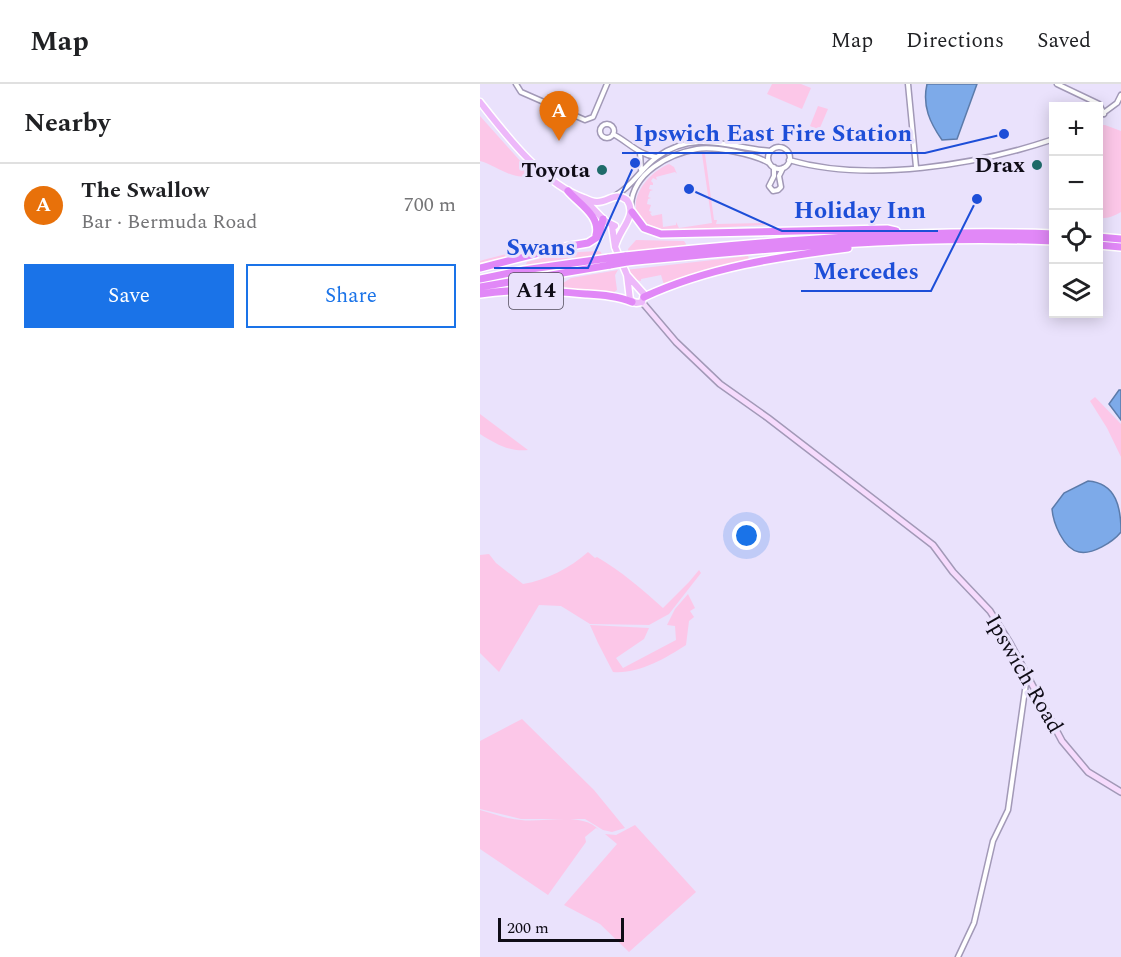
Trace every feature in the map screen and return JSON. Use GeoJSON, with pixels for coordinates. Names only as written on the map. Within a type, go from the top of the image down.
{"type":"FeatureCollection","features":[{"type":"Feature","properties":{"kind":"highway"},"geometry":{"type":"LineString","coordinates":[[568,191],[595,220],[597,231],[594,240]]}},
{"type":"Feature","properties":{"kind":"highway","name":"A14"},"geometry":{"type":"LineString","coordinates":[[631,209],[644,228],[661,234],[887,229],[910,233]]}},
{"type":"Feature","properties":{"kind":"highway"},"geometry":{"type":"LineString","coordinates":[[594,240],[601,232],[602,218]]}},
{"type":"Feature","properties":{"kind":"highway","name":"A14"},"geometry":{"type":"LineString","coordinates":[[480,279],[524,270],[832,237],[984,231],[1049,234]]}},
{"type":"Feature","properties":{"kind":"highway"},"geometry":{"type":"LineString","coordinates":[[1103,237],[1121,239]]}},
{"type":"Feature","properties":{"kind":"highway","name":"A14"},"geometry":{"type":"LineString","coordinates":[[626,259],[876,242],[994,239],[1049,241]]}},
{"type":"Feature","properties":{"kind":"highway","name":"A14"},"geometry":{"type":"LineString","coordinates":[[480,268],[594,240]]}},
{"type":"Feature","properties":{"kind":"highway","name":"A14"},"geometry":{"type":"LineString","coordinates":[[643,299],[679,282],[750,262],[876,242]]}},
{"type":"Feature","properties":{"kind":"highway"},"geometry":{"type":"LineString","coordinates":[[1103,246],[1121,247]]}},
{"type":"Feature","properties":{"kind":"highway","name":"A14"},"geometry":{"type":"LineString","coordinates":[[480,287],[609,261]]}},
{"type":"Feature","properties":{"kind":"highway","name":"A14"},"geometry":{"type":"LineString","coordinates":[[480,294],[557,291],[621,298],[632,302]]}},
{"type":"Feature","properties":{"kind":"main road"},"geometry":{"type":"LineString","coordinates":[[480,102],[508,137],[537,166],[568,191],[596,202],[615,196],[625,198],[631,209],[630,217],[624,224],[615,247]]}},
{"type":"Feature","properties":{"kind":"main road"},"geometry":{"type":"LineString","coordinates":[[582,198],[612,226],[615,247],[627,275],[629,296],[632,302],[643,299],[641,290],[627,275]]}},
{"type":"Feature","properties":{"kind":"main road"},"geometry":{"type":"LineString","coordinates":[[602,218],[601,207],[607,199]]}},
{"type":"Feature","properties":{"kind":"main road"},"geometry":{"type":"LineString","coordinates":[[612,226],[624,224]]}},
{"type":"Feature","properties":{"kind":"street"},"geometry":{"type":"LineString","coordinates":[[516,84],[521,92],[585,120],[593,117],[607,84]]}},
{"type":"Feature","properties":{"kind":"street"},"geometry":{"type":"LineString","coordinates":[[908,84],[916,167]]}},
{"type":"Feature","properties":{"kind":"street"},"geometry":{"type":"LineString","coordinates":[[1056,84],[1099,104],[1104,114],[1119,104],[1121,95]]}},
{"type":"Feature","properties":{"kind":"street"},"geometry":{"type":"LineString","coordinates":[[613,134],[647,156],[657,157]]}},
{"type":"Feature","properties":{"kind":"street"},"geometry":{"type":"LineString","coordinates":[[789,160],[848,170],[916,167],[969,161],[1049,140]]}},
{"type":"Feature","properties":{"kind":"street"},"geometry":{"type":"LineString","coordinates":[[615,196],[625,190],[641,171],[669,149],[702,141],[723,142],[771,151],[777,148],[784,149],[788,153],[789,160],[779,176],[781,187],[773,191],[769,188],[769,183],[774,176],[774,167]]}},
{"type":"Feature","properties":{"kind":"street"},"geometry":{"type":"LineString","coordinates":[[631,209],[634,189],[651,169],[669,158],[697,149],[721,150],[761,158],[774,167],[784,168]]}},
{"type":"Feature","properties":{"kind":"street"},"geometry":{"type":"LineString","coordinates":[[769,162],[771,151]]}},
{"type":"Feature","properties":{"kind":"street"},"geometry":{"type":"LineString","coordinates":[[640,152],[641,171]]}},
{"type":"Feature","properties":{"kind":"street","name":"Ipswich Road"},"geometry":{"type":"LineString","coordinates":[[643,299],[693,361],[720,384],[764,415],[933,545],[953,572],[990,611],[1062,741],[1088,772],[1121,792]]}},
{"type":"Feature","properties":{"kind":"street"},"geometry":{"type":"LineString","coordinates":[[958,957],[974,923],[993,841],[1008,810],[1027,676]]}},
{"type":"Feature","properties":{"kind":"shaded area"},"geometry":{"type":"Polygon","coordinates":[[[772,84],[801,84],[811,88],[802,109],[767,94],[772,84]]]}},
{"type":"Feature","properties":{"kind":"shaded area"},"geometry":{"type":"Polygon","coordinates":[[[818,106],[828,109],[819,130],[810,126],[818,106]]]}},
{"type":"Feature","properties":{"kind":"shaded area"},"geometry":{"type":"Polygon","coordinates":[[[480,116],[532,174],[512,175],[480,161],[480,116]]]}},
{"type":"Feature","properties":{"kind":"shaded area"},"geometry":{"type":"Polygon","coordinates":[[[1103,125],[1121,131],[1121,212],[1103,218],[1103,125]]]}},
{"type":"Feature","properties":{"kind":"shaded area"},"geometry":{"type":"Polygon","coordinates":[[[702,154],[705,154],[716,224],[765,223],[765,225],[656,229],[652,232],[643,223],[636,209],[638,193],[655,172],[669,164],[674,167],[677,174],[675,172],[656,177],[657,180],[653,178],[651,181],[653,185],[650,185],[649,189],[653,190],[650,191],[648,197],[651,198],[648,199],[647,204],[651,205],[649,211],[652,212],[650,213],[652,216],[662,214],[663,227],[676,225],[676,222],[679,228],[712,223],[702,154]]]}},
{"type":"Feature","properties":{"kind":"shaded area"},"geometry":{"type":"Polygon","coordinates":[[[636,240],[684,241],[686,244],[685,247],[629,254],[628,249],[636,240]]]}},
{"type":"Feature","properties":{"kind":"shaded area"},"geometry":{"type":"Polygon","coordinates":[[[567,243],[480,266],[480,261],[483,260],[567,243]]]}},
{"type":"Feature","properties":{"kind":"shaded area"},"geometry":{"type":"Polygon","coordinates":[[[601,252],[602,257],[527,269],[525,266],[527,262],[562,253],[601,252]]]}},
{"type":"Feature","properties":{"kind":"shaded area"},"geometry":{"type":"Polygon","coordinates":[[[748,256],[747,261],[664,285],[661,275],[641,279],[641,281],[636,280],[635,283],[625,270],[748,256]]]}},
{"type":"Feature","properties":{"kind":"shaded area"},"geometry":{"type":"Polygon","coordinates":[[[618,270],[615,275],[617,290],[614,292],[571,289],[560,285],[571,278],[618,270]]]}},
{"type":"Feature","properties":{"kind":"shaded area"},"geometry":{"type":"Polygon","coordinates":[[[1095,397],[1121,424],[1121,457],[1090,401],[1095,397]]]}},
{"type":"Feature","properties":{"kind":"shaded area"},"geometry":{"type":"Polygon","coordinates":[[[480,414],[528,450],[497,444],[480,434],[480,414]]]}},
{"type":"Feature","properties":{"kind":"shaded area"},"geometry":{"type":"Polygon","coordinates":[[[588,552],[623,574],[663,608],[699,570],[701,573],[669,614],[649,625],[590,624],[561,606],[539,605],[499,672],[480,653],[480,555],[489,554],[496,563],[523,584],[541,580],[558,572],[588,552]]]}},
{"type":"Feature","properties":{"kind":"shaded area"},"geometry":{"type":"Polygon","coordinates":[[[688,594],[695,608],[690,611],[694,617],[689,621],[686,645],[642,668],[613,672],[590,625],[649,628],[644,639],[616,658],[623,668],[676,640],[675,626],[667,625],[675,609],[688,594]]]}},
{"type":"Feature","properties":{"kind":"shaded area"},"geometry":{"type":"Polygon","coordinates":[[[522,719],[594,790],[625,828],[612,832],[603,830],[585,819],[521,819],[480,809],[480,741],[522,719]]]}},
{"type":"Feature","properties":{"kind":"shaded area"},"geometry":{"type":"Polygon","coordinates":[[[480,810],[530,821],[573,819],[592,824],[599,830],[596,828],[585,837],[586,842],[548,895],[480,849],[480,810]]]}},
{"type":"Feature","properties":{"kind":"shaded area"},"geometry":{"type":"Polygon","coordinates":[[[635,825],[696,892],[629,952],[600,924],[564,905],[617,844],[605,834],[616,835],[635,825]]]}},
{"type":"Feature","properties":{"kind":"water"},"geometry":{"type":"Polygon","coordinates":[[[927,84],[977,84],[957,139],[942,140],[934,127],[926,107],[927,84]]]}},
{"type":"Feature","properties":{"kind":"water"},"geometry":{"type":"Polygon","coordinates":[[[1121,390],[1121,420],[1109,404],[1121,390]]]}},
{"type":"Feature","properties":{"kind":"water"},"geometry":{"type":"Polygon","coordinates":[[[1088,481],[1098,483],[1111,492],[1118,506],[1121,532],[1102,547],[1090,552],[1079,552],[1073,550],[1064,541],[1054,521],[1052,509],[1064,493],[1088,481]]]}},
{"type":"Feature","properties":{"kind":"place","name":"Ipswich East Fire Station"},"geometry":{"type":"Point","coordinates":[1004,134]}},
{"type":"Feature","properties":{"kind":"place","name":"The Swallow"},"geometry":{"type":"Point","coordinates":[559,141]}},
{"type":"Feature","properties":{"kind":"place","name":"Swans"},"geometry":{"type":"Point","coordinates":[635,163]}},
{"type":"Feature","properties":{"kind":"place","name":"Drax"},"geometry":{"type":"Point","coordinates":[1037,165]}},
{"type":"Feature","properties":{"kind":"place","name":"Toyota"},"geometry":{"type":"Point","coordinates":[602,170]}},
{"type":"Feature","properties":{"kind":"place","name":"Holiday Inn"},"geometry":{"type":"Point","coordinates":[689,189]}},
{"type":"Feature","properties":{"kind":"place","name":"Mercedes"},"geometry":{"type":"Point","coordinates":[977,199]}}]}
